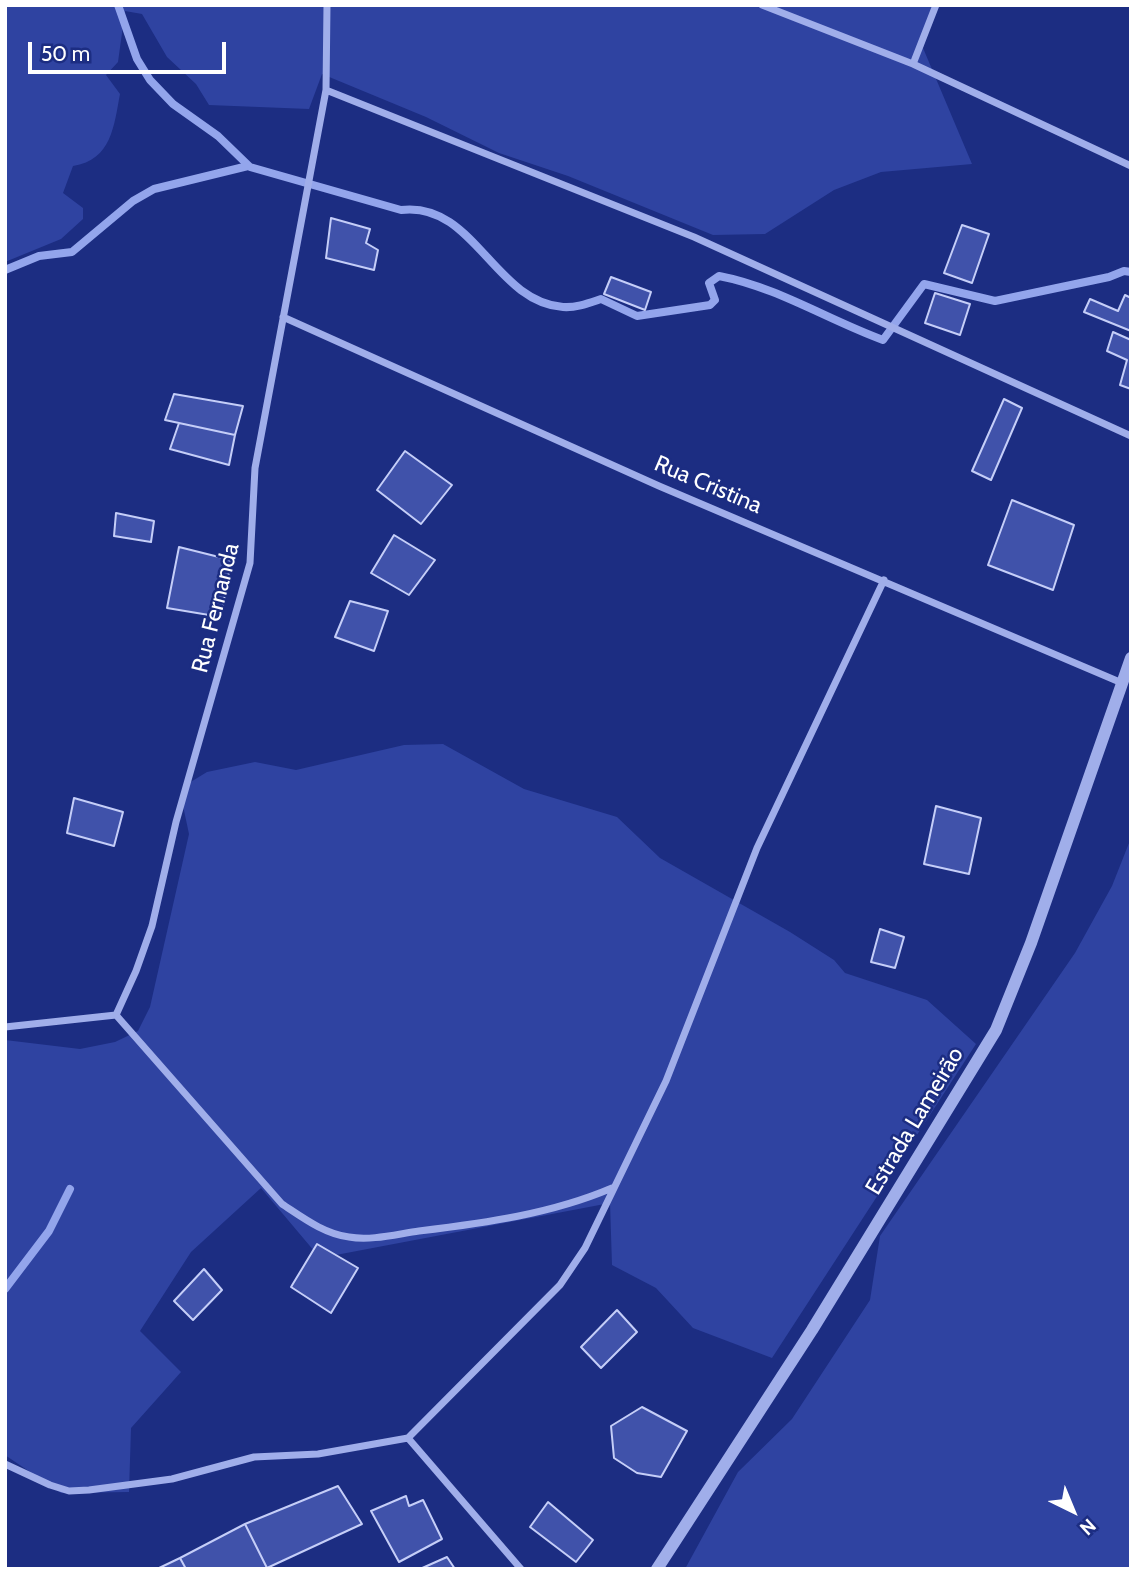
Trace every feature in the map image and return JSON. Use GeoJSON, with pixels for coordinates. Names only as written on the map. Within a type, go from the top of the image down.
{"type":"FeatureCollection","features":[{"type":"Feature","properties":{"kind":"street","name":"Rua Fernanda"},"geometry":{"type":"LineString","coordinates":[[116,1015],[152,926],[176,822],[248,574],[254,533],[255,468],[326,90],[327,5]]}},
{"type":"Feature","properties":{"kind":"street"},"geometry":{"type":"LineString","coordinates":[[762,5],[913,64],[1131,166]]}},
{"type":"Feature","properties":{"kind":"street"},"geometry":{"type":"LineString","coordinates":[[913,64],[936,5]]}},
{"type":"Feature","properties":{"kind":"street"},"geometry":{"type":"LineString","coordinates":[[326,90],[694,237],[1131,436]]}},
{"type":"Feature","properties":{"kind":"street","name":"Rua Cristina"},"geometry":{"type":"LineString","coordinates":[[283,317],[659,486],[1122,684]]}},
{"type":"Feature","properties":{"kind":"street"},"geometry":{"type":"LineString","coordinates":[[5,1464],[69,1491],[89,1490],[172,1479],[254,1457],[318,1454],[408,1438],[560,1285],[585,1248],[666,1081],[757,848],[884,580]]}},
{"type":"Feature","properties":{"kind":"street","name":"Estrada Lameirão"},"geometry":{"type":"LineString","coordinates":[[657,1569],[812,1329],[996,1030],[1031,943],[1131,658]]}},
{"type":"Feature","properties":{"kind":"street"},"geometry":{"type":"LineString","coordinates":[[5,1027],[116,1015],[282,1204],[316,1226],[349,1237],[381,1237],[489,1222],[577,1203],[612,1188]]}},
{"type":"Feature","properties":{"kind":"street"},"geometry":{"type":"LineString","coordinates":[[408,1438],[521,1569]]}},
{"type":"Feature","properties":{"kind":"shaded area"},"geometry":{"type":"Polygon","coordinates":[[[5,5],[936,5],[923,48],[972,164],[881,172],[834,190],[765,234],[713,235],[568,176],[499,153],[426,117],[322,74],[309,109],[209,105],[196,84],[167,57],[142,14],[125,11],[118,62],[106,75],[120,94],[113,129],[96,157],[73,166],[63,193],[83,208],[83,219],[61,239],[5,262],[5,5]]]}},
{"type":"Feature","properties":{"kind":"shaded area"},"geometry":{"type":"Polygon","coordinates":[[[443,744],[524,789],[617,817],[660,858],[790,932],[834,960],[845,973],[927,1000],[976,1044],[772,1358],[693,1328],[656,1288],[612,1265],[610,1203],[320,1258],[261,1188],[191,1252],[140,1331],[181,1372],[131,1428],[129,1492],[61,1493],[5,1455],[5,1040],[80,1049],[115,1042],[138,1031],[150,1007],[189,834],[182,801],[189,783],[207,772],[255,762],[296,770],[404,745],[443,744]]]}},
{"type":"Feature","properties":{"kind":"shaded area"},"geometry":{"type":"Polygon","coordinates":[[[1131,838],[1131,1569],[685,1569],[738,1472],[792,1419],[870,1300],[880,1236],[1075,953],[1112,886],[1131,838]]]}},
{"type":"Feature","properties":{"kind":"building"},"geometry":{"type":"Polygon","coordinates":[[[331,218],[370,229],[366,243],[378,250],[374,270],[326,258],[331,218]]]}},
{"type":"Feature","properties":{"kind":"building"},"geometry":{"type":"Polygon","coordinates":[[[962,225],[989,234],[972,283],[944,273],[962,225]]]}},
{"type":"Feature","properties":{"kind":"building"},"geometry":{"type":"Polygon","coordinates":[[[611,277],[651,292],[645,310],[604,294],[611,277]]]}},
{"type":"Feature","properties":{"kind":"building"},"geometry":{"type":"Polygon","coordinates":[[[935,293],[970,304],[960,335],[925,323],[935,293]]]}},
{"type":"Feature","properties":{"kind":"building"},"geometry":{"type":"Polygon","coordinates":[[[1125,295],[1131,298],[1131,331],[1084,312],[1090,299],[1118,311],[1125,295]]]}},
{"type":"Feature","properties":{"kind":"building"},"geometry":{"type":"Polygon","coordinates":[[[1113,332],[1131,340],[1131,389],[1120,385],[1127,360],[1107,351],[1113,332]]]}},
{"type":"Feature","properties":{"kind":"building"},"geometry":{"type":"Polygon","coordinates":[[[174,394],[243,406],[235,435],[165,420],[174,394]]]}},
{"type":"Feature","properties":{"kind":"building"},"geometry":{"type":"Polygon","coordinates":[[[1004,399],[1022,408],[991,480],[972,471],[1004,399]]]}},
{"type":"Feature","properties":{"kind":"building"},"geometry":{"type":"Polygon","coordinates":[[[179,423],[235,435],[229,465],[170,449],[179,423]]]}},
{"type":"Feature","properties":{"kind":"building"},"geometry":{"type":"Polygon","coordinates":[[[405,451],[452,485],[421,524],[377,490],[405,451]]]}},
{"type":"Feature","properties":{"kind":"building"},"geometry":{"type":"Polygon","coordinates":[[[1012,500],[1074,525],[1053,590],[988,565],[1012,500]]]}},
{"type":"Feature","properties":{"kind":"building"},"geometry":{"type":"Polygon","coordinates":[[[116,513],[154,521],[151,542],[114,536],[116,513]]]}},
{"type":"Feature","properties":{"kind":"building"},"geometry":{"type":"Polygon","coordinates":[[[394,535],[435,560],[409,595],[371,573],[394,535]]]}},
{"type":"Feature","properties":{"kind":"building"},"geometry":{"type":"Polygon","coordinates":[[[179,547],[231,560],[221,617],[167,608],[179,547]]]}},
{"type":"Feature","properties":{"kind":"building"},"geometry":{"type":"Polygon","coordinates":[[[350,601],[388,611],[374,651],[335,637],[350,601]]]}},
{"type":"Feature","properties":{"kind":"building"},"geometry":{"type":"Polygon","coordinates":[[[74,798],[123,812],[114,846],[67,833],[74,798]]]}},
{"type":"Feature","properties":{"kind":"building"},"geometry":{"type":"Polygon","coordinates":[[[936,806],[981,818],[969,874],[924,864],[936,806]]]}},
{"type":"Feature","properties":{"kind":"building"},"geometry":{"type":"Polygon","coordinates":[[[880,929],[904,937],[895,968],[871,962],[880,929]]]}},
{"type":"Feature","properties":{"kind":"building"},"geometry":{"type":"Polygon","coordinates":[[[317,1244],[358,1268],[331,1313],[291,1287],[317,1244]]]}},
{"type":"Feature","properties":{"kind":"building"},"geometry":{"type":"Polygon","coordinates":[[[204,1269],[222,1290],[193,1320],[174,1301],[204,1269]]]}},
{"type":"Feature","properties":{"kind":"building"},"geometry":{"type":"Polygon","coordinates":[[[617,1310],[637,1332],[601,1368],[581,1347],[617,1310]]]}},
{"type":"Feature","properties":{"kind":"building"},"geometry":{"type":"Polygon","coordinates":[[[642,1407],[687,1431],[661,1477],[637,1473],[614,1458],[611,1426],[642,1407]]]}},
{"type":"Feature","properties":{"kind":"building"},"geometry":{"type":"Polygon","coordinates":[[[338,1486],[362,1524],[267,1568],[245,1524],[338,1486]]]}},
{"type":"Feature","properties":{"kind":"building"},"geometry":{"type":"Polygon","coordinates":[[[406,1496],[409,1506],[423,1500],[442,1539],[399,1562],[371,1511],[406,1496]]]}},
{"type":"Feature","properties":{"kind":"building"},"geometry":{"type":"Polygon","coordinates":[[[548,1502],[593,1540],[576,1562],[530,1527],[548,1502]]]}},
{"type":"Feature","properties":{"kind":"building"},"geometry":{"type":"Polygon","coordinates":[[[245,1524],[267,1568],[186,1569],[180,1558],[245,1524]]]}},
{"type":"Feature","properties":{"kind":"building"},"geometry":{"type":"Polygon","coordinates":[[[447,1557],[455,1569],[420,1569],[447,1557]]]}},
{"type":"Feature","properties":{"kind":"building"},"geometry":{"type":"Polygon","coordinates":[[[180,1558],[186,1569],[157,1569],[180,1558]]]}},
{"type":"Feature","properties":{"kind":"waterway"},"geometry":{"type":"LineString","coordinates":[[118,5],[137,59],[150,80],[173,104],[218,136],[250,167],[401,210],[426,211],[447,221],[466,235],[501,272],[539,301],[568,307],[601,299],[637,316],[710,305],[715,300],[709,283],[719,276],[782,296],[883,340],[924,284],[995,301],[1109,277],[1124,271],[1131,272]]}},
{"type":"Feature","properties":{"kind":"waterway"},"geometry":{"type":"LineString","coordinates":[[5,270],[39,256],[72,252],[133,201],[154,189],[248,166]]}},
{"type":"Feature","properties":{"kind":"waterway"},"geometry":{"type":"LineString","coordinates":[[5,1289],[49,1231],[70,1189]]}}]}
